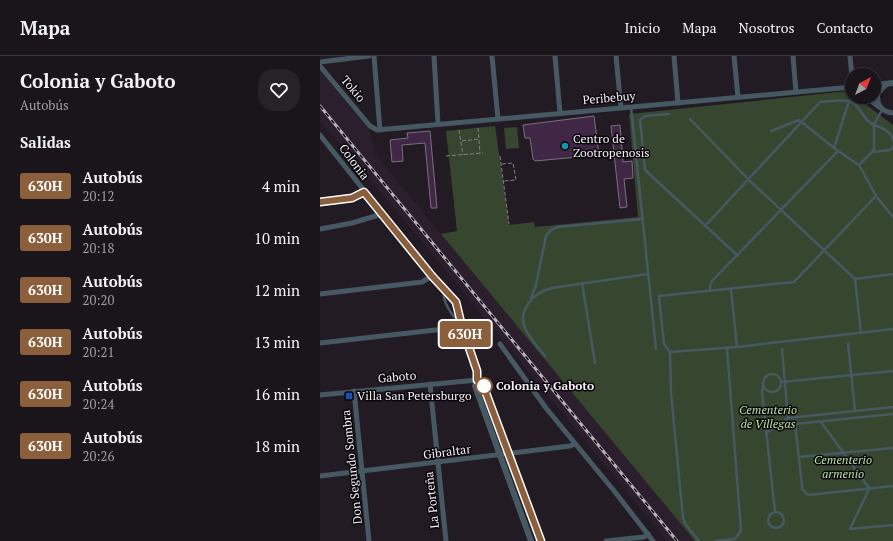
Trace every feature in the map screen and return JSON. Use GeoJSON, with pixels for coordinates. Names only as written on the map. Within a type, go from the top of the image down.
{"type":"FeatureCollection","features":[{"type":"Feature","properties":{"kind":"street"},"geometry":{"type":"LineString","coordinates":[[320,62],[368,56]]}},
{"type":"Feature","properties":{"kind":"street"},"geometry":{"type":"LineString","coordinates":[[374,56],[380,130]]}},
{"type":"Feature","properties":{"kind":"street"},"geometry":{"type":"LineString","coordinates":[[434,56],[438,124]]}},
{"type":"Feature","properties":{"kind":"street"},"geometry":{"type":"LineString","coordinates":[[492,56],[498,119]]}},
{"type":"Feature","properties":{"kind":"street"},"geometry":{"type":"LineString","coordinates":[[555,56],[560,113]]}},
{"type":"Feature","properties":{"kind":"street"},"geometry":{"type":"LineString","coordinates":[[616,56],[621,108]]}},
{"type":"Feature","properties":{"kind":"street"},"geometry":{"type":"LineString","coordinates":[[674,56],[678,103]]}},
{"type":"Feature","properties":{"kind":"street"},"geometry":{"type":"LineString","coordinates":[[734,56],[738,97]]}},
{"type":"Feature","properties":{"kind":"street"},"geometry":{"type":"LineString","coordinates":[[793,56],[796,92]]}},
{"type":"Feature","properties":{"kind":"street"},"geometry":{"type":"LineString","coordinates":[[850,56],[851,68]]}},
{"type":"Feature","properties":{"kind":"street","name":"Tokio"},"geometry":{"type":"LineString","coordinates":[[320,66],[370,126]]}},
{"type":"Feature","properties":{"kind":"street"},"geometry":{"type":"LineString","coordinates":[[881,84],[893,83]]}},
{"type":"Feature","properties":{"kind":"street"},"geometry":{"type":"LineString","coordinates":[[893,83],[884,86],[878,93],[878,102],[883,110],[893,113]]}},
{"type":"Feature","properties":{"kind":"street","name":"Peribebuy"},"geometry":{"type":"LineString","coordinates":[[370,126],[380,130],[845,88]]}},
{"type":"Feature","properties":{"kind":"street"},"geometry":{"type":"LineString","coordinates":[[875,104],[893,118]]}},
{"type":"Feature","properties":{"kind":"street","name":"Colonia"},"geometry":{"type":"LineString","coordinates":[[320,135],[432,276],[454,299],[461,325]]}},
{"type":"Feature","properties":{"kind":"street"},"geometry":{"type":"LineString","coordinates":[[320,202],[352,198],[364,192]]}},
{"type":"Feature","properties":{"kind":"street"},"geometry":{"type":"LineString","coordinates":[[320,229],[352,223],[382,214]]}},
{"type":"Feature","properties":{"kind":"street"},"geometry":{"type":"LineString","coordinates":[[320,294],[422,282],[432,276]]}},
{"type":"Feature","properties":{"kind":"street"},"geometry":{"type":"LineString","coordinates":[[320,343],[461,325],[477,371],[475,386],[531,541]]}},
{"type":"Feature","properties":{"kind":"street"},"geometry":{"type":"LineString","coordinates":[[500,344],[529,385],[575,444],[611,486],[645,537],[653,541]]}},
{"type":"Feature","properties":{"kind":"street"},"geometry":{"type":"LineString","coordinates":[[477,380],[483,385],[510,454],[541,541]]}},
{"type":"Feature","properties":{"kind":"street","name":"Gaboto"},"geometry":{"type":"LineString","coordinates":[[320,395],[477,380]]}},
{"type":"Feature","properties":{"kind":"street","name":"La Porteña"},"geometry":{"type":"LineString","coordinates":[[430,384],[446,541]]}},
{"type":"Feature","properties":{"kind":"street","name":"Don Segundo Sombra"},"geometry":{"type":"LineString","coordinates":[[354,391],[369,541]]}},
{"type":"Feature","properties":{"kind":"street","name":"Gibraltar"},"geometry":{"type":"LineString","coordinates":[[320,476],[510,454],[570,446],[575,444]]}},
{"type":"Feature","properties":{"kind":"street"},"geometry":{"type":"LineString","coordinates":[[606,541],[645,537]]}},
{"type":"Feature","properties":{"kind":"lane"},"geometry":{"type":"LineString","coordinates":[[705,226],[803,123],[820,102],[845,101]]}},
{"type":"Feature","properties":{"kind":"lane"},"geometry":{"type":"LineString","coordinates":[[834,148],[848,104]]}},
{"type":"Feature","properties":{"kind":"lane"},"geometry":{"type":"LineString","coordinates":[[854,104],[861,109],[868,121],[889,132],[893,140]]}},
{"type":"Feature","properties":{"kind":"lane"},"geometry":{"type":"LineString","coordinates":[[631,107],[656,349]]}},
{"type":"Feature","properties":{"kind":"lane"},"geometry":{"type":"LineString","coordinates":[[859,165],[873,152],[875,146],[874,124],[883,110]]}},
{"type":"Feature","properties":{"kind":"lane"},"geometry":{"type":"LineString","coordinates":[[669,114],[645,116],[640,120],[644,167],[647,172],[738,256]]}},
{"type":"Feature","properties":{"kind":"lane"},"geometry":{"type":"LineString","coordinates":[[690,119],[749,180],[855,279],[861,333]]}},
{"type":"Feature","properties":{"kind":"lane"},"geometry":{"type":"LineString","coordinates":[[771,131],[798,120],[803,123],[834,148],[859,165],[865,173],[876,196],[893,218]]}},
{"type":"Feature","properties":{"kind":"lane"},"geometry":{"type":"LineString","coordinates":[[873,152],[890,150],[893,147]]}},
{"type":"Feature","properties":{"kind":"lane"},"geometry":{"type":"LineString","coordinates":[[710,291],[710,282],[782,211],[838,151]]}},
{"type":"Feature","properties":{"kind":"lane"},"geometry":{"type":"LineString","coordinates":[[699,541],[686,525],[683,518],[671,393],[670,352],[664,344],[659,296],[791,283],[876,196]]}},
{"type":"Feature","properties":{"kind":"lane"},"geometry":{"type":"LineString","coordinates":[[545,356],[533,342],[524,326],[524,315],[536,285],[546,236],[551,230],[558,227],[642,219]]}},
{"type":"Feature","properties":{"kind":"lane"},"geometry":{"type":"LineString","coordinates":[[529,302],[543,290],[648,274]]}},
{"type":"Feature","properties":{"kind":"lane"},"geometry":{"type":"LineString","coordinates":[[855,279],[893,274]]}},
{"type":"Feature","properties":{"kind":"lane"},"geometry":{"type":"LineString","coordinates":[[582,284],[595,363]]}},
{"type":"Feature","properties":{"kind":"lane"},"geometry":{"type":"LineString","coordinates":[[731,289],[737,347]]}},
{"type":"Feature","properties":{"kind":"lane"},"geometry":{"type":"LineString","coordinates":[[446,290],[443,294],[444,298],[454,317],[461,325]]}},
{"type":"Feature","properties":{"kind":"lane"},"geometry":{"type":"LineString","coordinates":[[670,352],[728,348],[893,329]]}},
{"type":"Feature","properties":{"kind":"lane"},"geometry":{"type":"LineString","coordinates":[[848,343],[855,411]]}},
{"type":"Feature","properties":{"kind":"lane"},"geometry":{"type":"LineString","coordinates":[[716,541],[735,539],[741,531],[728,348]]}},
{"type":"Feature","properties":{"kind":"lane"},"geometry":{"type":"LineString","coordinates":[[782,349],[788,418]]}},
{"type":"Feature","properties":{"kind":"lane"},"geometry":{"type":"LineString","coordinates":[[781,382],[893,371]]}},
{"type":"Feature","properties":{"kind":"lane"},"geometry":{"type":"LineString","coordinates":[[775,512],[762,392],[764,386],[763,381],[768,375],[776,376],[781,382]]}},
{"type":"Feature","properties":{"kind":"lane"},"geometry":{"type":"LineString","coordinates":[[764,386],[767,391],[772,392],[778,390],[781,382]]}},
{"type":"Feature","properties":{"kind":"lane"},"geometry":{"type":"LineString","coordinates":[[766,433],[788,418],[893,407]]}},
{"type":"Feature","properties":{"kind":"lane"},"geometry":{"type":"LineString","coordinates":[[893,414],[795,424],[802,489],[808,495],[893,486]]}},
{"type":"Feature","properties":{"kind":"lane"},"geometry":{"type":"LineString","coordinates":[[821,422],[869,488]]}},
{"type":"Feature","properties":{"kind":"lane"},"geometry":{"type":"LineString","coordinates":[[799,458],[893,448]]}},
{"type":"Feature","properties":{"kind":"lane"},"geometry":{"type":"LineString","coordinates":[[869,488],[850,529],[893,525]]}},
{"type":"Feature","properties":{"kind":"lane"},"geometry":{"type":"LineString","coordinates":[[775,512],[782,514],[784,519],[781,526],[777,528],[771,527],[768,520],[770,515],[775,512]]}},
{"type":"Feature","properties":{"kind":"path"},"geometry":{"type":"LineString","coordinates":[[446,156],[481,153],[478,128]]}},
{"type":"Feature","properties":{"kind":"path"},"geometry":{"type":"LineString","coordinates":[[459,130],[463,155]]}},
{"type":"Feature","properties":{"kind":"path"},"geometry":{"type":"LineString","coordinates":[[461,141],[479,138]]}},
{"type":"Feature","properties":{"kind":"path"},"geometry":{"type":"LineString","coordinates":[[500,156],[509,224]]}},
{"type":"Feature","properties":{"kind":"path"},"geometry":{"type":"LineString","coordinates":[[501,164],[514,163],[516,180],[503,181]]}},
{"type":"Feature","properties":{"kind":"shaded area"},"geometry":{"type":"Polygon","coordinates":[[[320,71],[369,129],[374,147],[374,153],[695,541],[667,541],[396,210],[320,121],[320,71]]]}},
{"type":"Feature","properties":{"kind":"green space","name":"Cementerio de Villegas"},"geometry":{"type":"Polygon","coordinates":[[[845,91],[845,104],[865,104],[893,125],[893,541],[695,541],[441,234],[457,231],[446,131],[495,126],[509,225],[534,222],[535,227],[638,217],[629,114],[845,91]]]}},
{"type":"Feature","properties":{"kind":"green space"},"geometry":{"type":"Polygon","coordinates":[[[517,127],[519,148],[506,149],[504,128],[517,127]]]}},
{"type":"Feature","properties":{"kind":"building","name":"Centro de Zootropenosis"},"geometry":{"type":"Polygon","coordinates":[[[594,116],[599,155],[535,161],[533,159],[530,138],[525,138],[523,125],[594,116]]]}},
{"type":"Feature","properties":{"kind":"building"},"geometry":{"type":"Polygon","coordinates":[[[620,125],[623,162],[632,161],[633,178],[624,179],[627,207],[620,208],[611,126],[620,125]]]}},
{"type":"Feature","properties":{"kind":"building"},"geometry":{"type":"Polygon","coordinates":[[[430,131],[437,208],[431,208],[425,143],[402,145],[403,161],[392,162],[390,140],[408,138],[407,133],[430,131]]]}},
{"type":"Feature","properties":{"kind":"railway"},"geometry":{"type":"LineString","coordinates":[[320,106],[677,541]]}},
{"type":"Feature","properties":{"kind":"bus line","name":"630H"},"geometry":{"type":"LineString","coordinates":[[320,202],[352,198],[364,192],[432,276],[456,302],[462,327],[478,374],[477,380],[483,385],[510,454],[541,541]]}},
{"type":"Feature","properties":{"kind":"place","name":"Centro de Zootropenosis"},"geometry":{"type":"Point","coordinates":[565,146]}},
{"type":"Feature","properties":{"kind":"place","name":"Colonia y Gaboto"},"geometry":{"type":"Point","coordinates":[484,386]}},
{"type":"Feature","properties":{"kind":"place","name":"Villa San Petersburgo"},"geometry":{"type":"Point","coordinates":[349,396]}},
{"type":"Feature","properties":{"kind":"park label","name":"Cementerio armenio"},"geometry":{"type":"Point","coordinates":[843,467]}}]}
